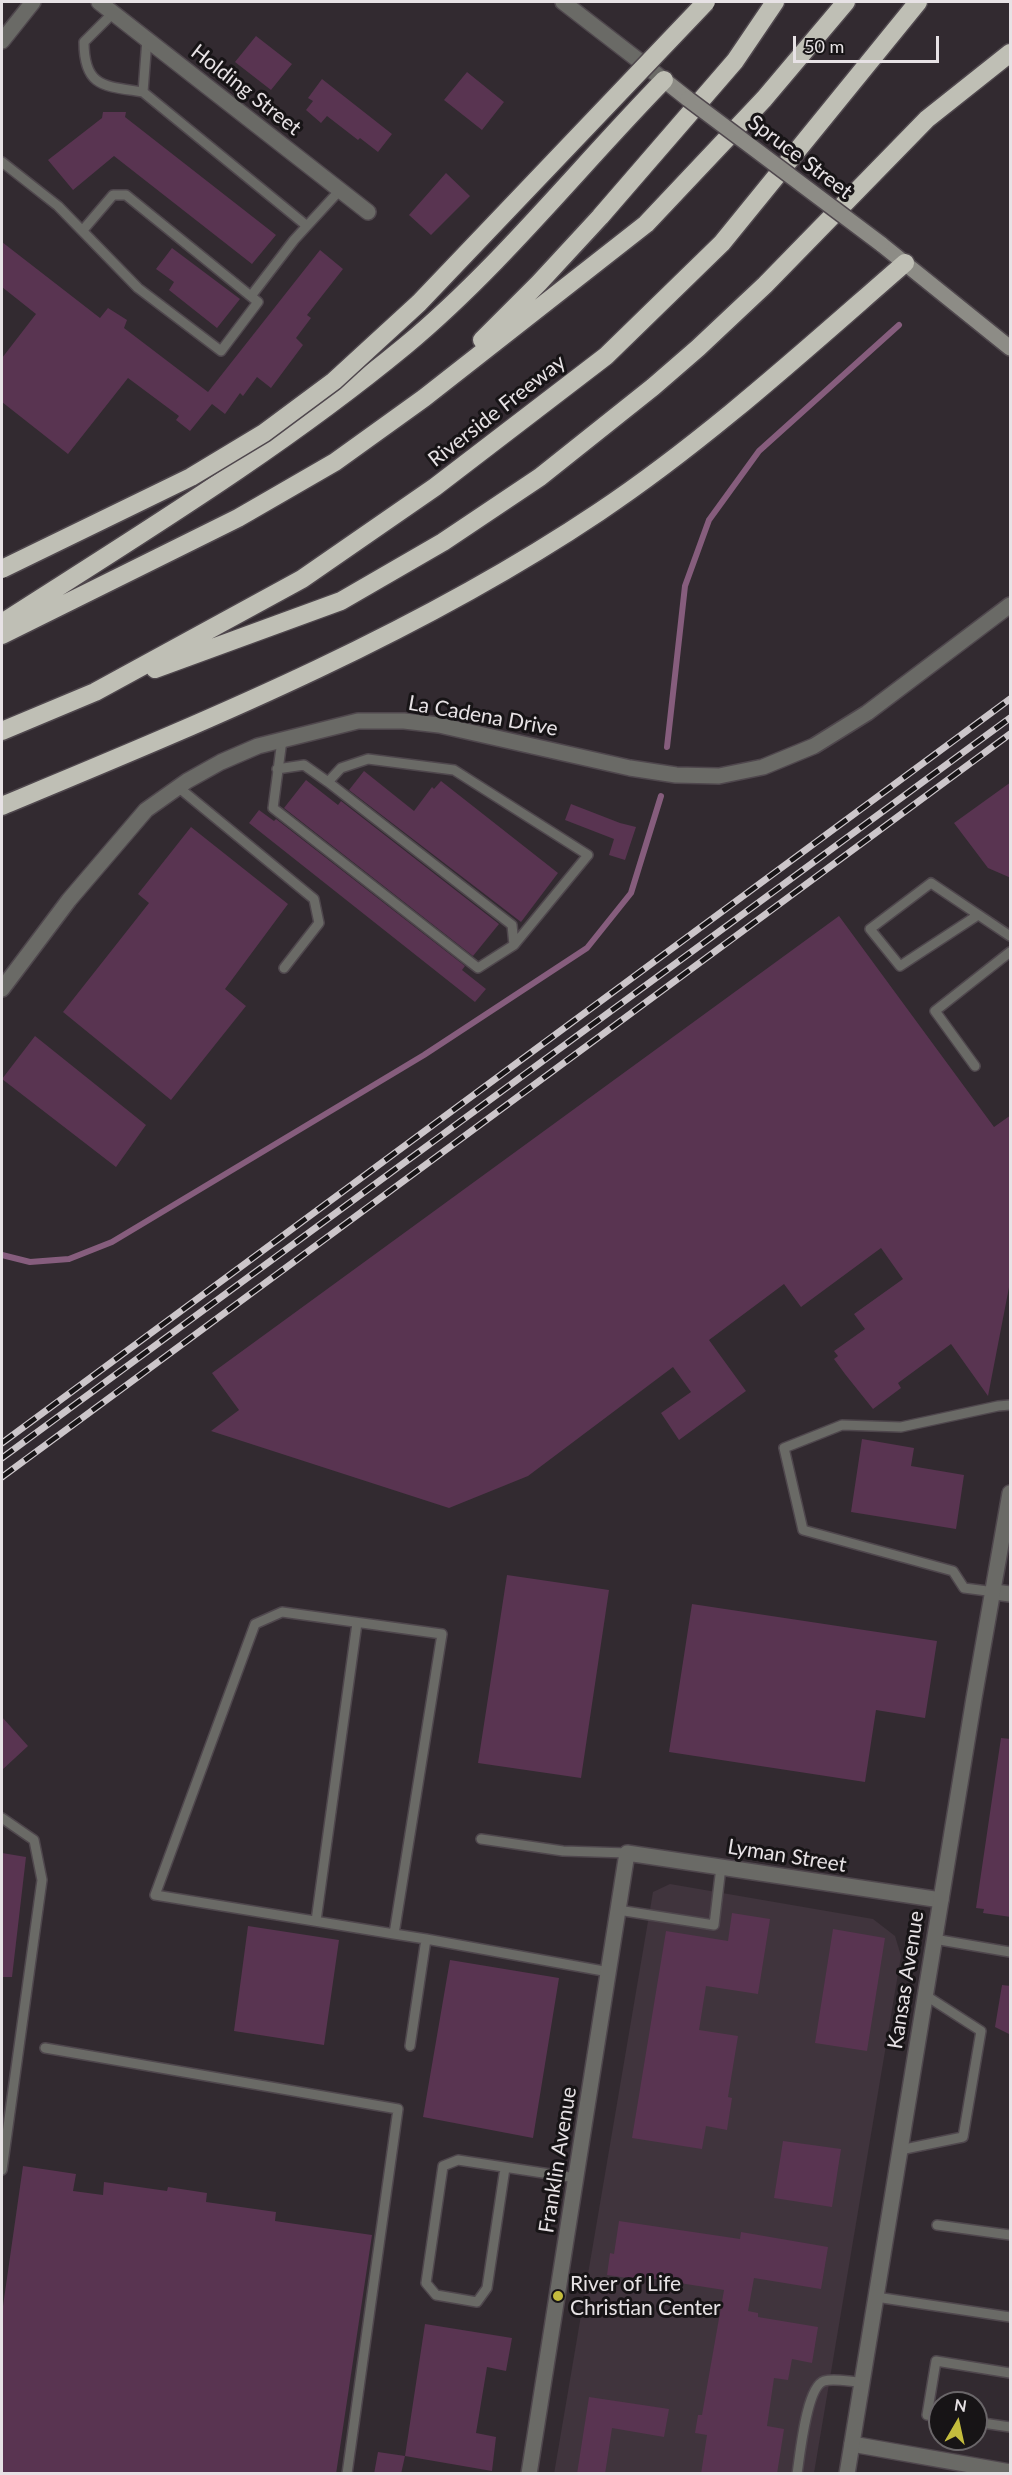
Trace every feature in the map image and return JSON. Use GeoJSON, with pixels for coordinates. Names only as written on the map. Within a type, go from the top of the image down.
{"type":"FeatureCollection","features":[{"type":"Feature","properties":{"kind":"highway"},"geometry":{"type":"LineString","coordinates":[[2,569],[191,477],[264,433],[334,381],[419,303],[706,2]]}},
{"type":"Feature","properties":{"kind":"highway"},"geometry":{"type":"LineString","coordinates":[[424,398],[539,284],[600,217],[735,62],[775,2]]}},
{"type":"Feature","properties":{"kind":"highway"},"geometry":{"type":"LineString","coordinates":[[2,635],[238,518],[335,462],[424,398],[646,224],[764,99],[846,2]]}},
{"type":"Feature","properties":{"kind":"highway","name":"Riverside Freeway"},"geometry":{"type":"LineString","coordinates":[[2,731],[94,692],[302,579],[435,487],[606,356],[722,243],[918,2]]}},
{"type":"Feature","properties":{"kind":"highway"},"geometry":{"type":"LineString","coordinates":[[94,692],[341,601],[443,542],[540,477],[612,421],[698,348],[765,285],[927,119],[1011,53]]}},
{"type":"Feature","properties":{"kind":"highway"},"geometry":{"type":"LineString","coordinates":[[2,623],[283,441],[406,345],[499,258],[664,80]]}},
{"type":"Feature","properties":{"kind":"highway"},"geometry":{"type":"LineString","coordinates":[[2,806],[179,732],[321,666],[438,608],[529,557],[600,511],[670,461],[775,377],[905,263]]}},
{"type":"Feature","properties":{"kind":"main road","name":"Spruce Street"},"geometry":{"type":"LineString","coordinates":[[664,80],[905,263],[1011,348]]}},
{"type":"Feature","properties":{"kind":"street"},"geometry":{"type":"LineString","coordinates":[[2,41],[33,2]]}},
{"type":"Feature","properties":{"kind":"street","name":"Holding Street"},"geometry":{"type":"LineString","coordinates":[[99,2],[368,212]]}},
{"type":"Feature","properties":{"kind":"street","name":"Spruce Street"},"geometry":{"type":"LineString","coordinates":[[563,2],[664,80]]}},
{"type":"Feature","properties":{"kind":"street","name":"La Cadena Drive"},"geometry":{"type":"LineString","coordinates":[[2,989],[112,848],[146,810],[178,787],[221,762],[258,746],[358,722],[404,721],[450,727],[630,768],[676,775],[719,776],[763,767],[814,746],[867,713],[1011,605]]}},
{"type":"Feature","properties":{"kind":"street","name":"Kansas Avenue"},"geometry":{"type":"LineString","coordinates":[[847,2474],[940,1900],[1011,1493]]}},
{"type":"Feature","properties":{"kind":"street"},"geometry":{"type":"LineString","coordinates":[[995,1592],[1011,1594]]}},
{"type":"Feature","properties":{"kind":"street","name":"Lyman Street"},"geometry":{"type":"LineString","coordinates":[[627,1853],[940,1900]]}},
{"type":"Feature","properties":{"kind":"street","name":"Franklin Avenue"},"geometry":{"type":"LineString","coordinates":[[529,2474],[627,1853]]}},
{"type":"Feature","properties":{"kind":"street"},"geometry":{"type":"LineString","coordinates":[[852,2444],[1011,2472]]}},
{"type":"Feature","properties":{"kind":"lane"},"geometry":{"type":"LineString","coordinates":[[113,13],[84,42],[84,63],[93,79],[110,87],[143,92],[307,226]]}},
{"type":"Feature","properties":{"kind":"lane"},"geometry":{"type":"LineString","coordinates":[[143,92],[147,39]]}},
{"type":"Feature","properties":{"kind":"lane"},"geometry":{"type":"LineString","coordinates":[[2,162],[58,206],[138,288],[221,351],[258,302],[126,195],[113,195],[83,230]]}},
{"type":"Feature","properties":{"kind":"lane"},"geometry":{"type":"LineString","coordinates":[[251,296],[307,226],[340,190]]}},
{"type":"Feature","properties":{"kind":"lane"},"geometry":{"type":"LineString","coordinates":[[282,740],[273,808],[478,968],[514,945],[588,855],[454,770],[368,759],[340,768],[328,782]]}},
{"type":"Feature","properties":{"kind":"lane"},"geometry":{"type":"LineString","coordinates":[[277,769],[304,765],[328,782],[512,924],[514,945]]}},
{"type":"Feature","properties":{"kind":"lane"},"geometry":{"type":"LineString","coordinates":[[178,787],[314,899],[319,923],[284,968]]}},
{"type":"Feature","properties":{"kind":"lane"},"geometry":{"type":"LineString","coordinates":[[978,915],[900,966],[870,929],[931,883],[1011,936]]}},
{"type":"Feature","properties":{"kind":"lane"},"geometry":{"type":"LineString","coordinates":[[975,1066],[935,1011],[1011,952]]}},
{"type":"Feature","properties":{"kind":"lane"},"geometry":{"type":"LineString","coordinates":[[995,1592],[964,1588],[952,1570],[803,1530],[784,1449],[842,1425],[901,1427],[1011,1405]]}},
{"type":"Feature","properties":{"kind":"lane"},"geometry":{"type":"LineString","coordinates":[[394,1934],[442,1634],[282,1612],[255,1624],[154,1895],[316,1921],[394,1934],[426,1939],[609,1972]]}},
{"type":"Feature","properties":{"kind":"lane"},"geometry":{"type":"LineString","coordinates":[[316,1921],[357,1623]]}},
{"type":"Feature","properties":{"kind":"lane"},"geometry":{"type":"LineString","coordinates":[[2,1818],[34,1840],[42,1880],[2,2170]]}},
{"type":"Feature","properties":{"kind":"lane"},"geometry":{"type":"LineString","coordinates":[[481,1839],[563,1851],[627,1853]]}},
{"type":"Feature","properties":{"kind":"lane"},"geometry":{"type":"LineString","coordinates":[[618,1910],[714,1925],[721,1867]]}},
{"type":"Feature","properties":{"kind":"lane"},"geometry":{"type":"LineString","coordinates":[[410,2046],[426,1939]]}},
{"type":"Feature","properties":{"kind":"lane"},"geometry":{"type":"LineString","coordinates":[[934,1939],[1011,1952]]}},
{"type":"Feature","properties":{"kind":"lane"},"geometry":{"type":"LineString","coordinates":[[900,2150],[963,2137],[981,2031],[925,1995]]}},
{"type":"Feature","properties":{"kind":"lane"},"geometry":{"type":"LineString","coordinates":[[45,2048],[398,2109],[347,2474]]}},
{"type":"Feature","properties":{"kind":"lane"},"geometry":{"type":"LineString","coordinates":[[505,2168],[487,2288],[477,2302],[436,2295],[426,2283],[443,2166],[458,2160],[576,2178]]}},
{"type":"Feature","properties":{"kind":"lane"},"geometry":{"type":"LineString","coordinates":[[937,2225],[1011,2235]]}},
{"type":"Feature","properties":{"kind":"lane"},"geometry":{"type":"LineString","coordinates":[[876,2297],[1011,2317]]}},
{"type":"Feature","properties":{"kind":"lane"},"geometry":{"type":"LineString","coordinates":[[931,2391],[936,2361],[1011,2373]]}},
{"type":"Feature","properties":{"kind":"lane"},"geometry":{"type":"LineString","coordinates":[[797,2474],[810,2400],[818,2386],[824,2381],[862,2382]]}},
{"type":"Feature","properties":{"kind":"lane"},"geometry":{"type":"LineString","coordinates":[[988,2424],[1011,2427]]}},
{"type":"Feature","properties":{"kind":"shaded area"},"geometry":{"type":"Polygon","coordinates":[[[670,1884],[873,1919],[895,1936],[901,1956],[814,2473],[554,2474],[653,1892],[670,1884]]]}},
{"type":"Feature","properties":{"kind":"building"},"geometry":{"type":"Polygon","coordinates":[[[256,36],[292,64],[271,90],[235,62],[256,36]]]}},
{"type":"Feature","properties":{"kind":"building"},"geometry":{"type":"Polygon","coordinates":[[[467,72],[504,102],[482,130],[444,100],[467,72]]]}},
{"type":"Feature","properties":{"kind":"building"},"geometry":{"type":"Polygon","coordinates":[[[322,79],[392,134],[378,152],[327,116],[321,123],[306,110],[313,101],[308,98],[322,79]]]}},
{"type":"Feature","properties":{"kind":"building"},"geometry":{"type":"Polygon","coordinates":[[[103,112],[126,112],[125,117],[276,235],[252,264],[114,156],[73,190],[48,160],[102,118],[103,112]]]}},
{"type":"Feature","properties":{"kind":"building"},"geometry":{"type":"Polygon","coordinates":[[[446,173],[470,196],[431,235],[409,215],[446,173]]]}},
{"type":"Feature","properties":{"kind":"building"},"geometry":{"type":"Polygon","coordinates":[[[2,242],[100,318],[108,308],[127,320],[124,328],[208,392],[320,250],[343,269],[307,315],[311,318],[296,338],[303,345],[271,388],[257,377],[243,396],[240,393],[225,414],[212,404],[190,431],[176,420],[179,416],[128,378],[68,454],[2,402],[2,358],[36,314],[2,287],[2,242]]]}},
{"type":"Feature","properties":{"kind":"building"},"geometry":{"type":"Polygon","coordinates":[[[172,248],[240,299],[217,328],[169,290],[174,282],[156,269],[172,248]]]}},
{"type":"Feature","properties":{"kind":"building"},"geometry":{"type":"Polygon","coordinates":[[[364,771],[414,811],[432,787],[434,789],[441,781],[558,873],[521,922],[349,790],[364,771]]]}},
{"type":"Feature","properties":{"kind":"building"},"geometry":{"type":"Polygon","coordinates":[[[306,780],[338,805],[341,801],[499,924],[473,956],[284,808],[306,780]]]}},
{"type":"Feature","properties":{"kind":"building"},"geometry":{"type":"Polygon","coordinates":[[[1011,782],[1011,878],[988,868],[954,823],[1011,782]]]}},
{"type":"Feature","properties":{"kind":"building"},"geometry":{"type":"Polygon","coordinates":[[[571,804],[636,827],[625,860],[609,855],[614,839],[565,820],[571,804]]]}},
{"type":"Feature","properties":{"kind":"building"},"geometry":{"type":"Polygon","coordinates":[[[259,810],[274,821],[276,819],[465,966],[462,970],[486,989],[475,1002],[249,823],[259,810]]]}},
{"type":"Feature","properties":{"kind":"building"},"geometry":{"type":"Polygon","coordinates":[[[191,827],[288,904],[225,989],[246,1006],[171,1100],[63,1012],[149,903],[138,894],[191,827]]]}},
{"type":"Feature","properties":{"kind":"building"},"geometry":{"type":"Polygon","coordinates":[[[839,916],[994,1127],[1011,1115],[1011,1277],[988,1396],[951,1344],[898,1383],[901,1388],[873,1409],[834,1359],[838,1356],[834,1351],[865,1329],[854,1314],[903,1279],[881,1248],[801,1307],[784,1284],[709,1340],[746,1391],[679,1440],[661,1413],[691,1392],[673,1367],[528,1476],[449,1508],[211,1431],[239,1410],[212,1373],[839,916]]]}},
{"type":"Feature","properties":{"kind":"building"},"geometry":{"type":"Polygon","coordinates":[[[35,1036],[146,1125],[116,1167],[2,1079],[35,1036]]]}},
{"type":"Feature","properties":{"kind":"building"},"geometry":{"type":"Polygon","coordinates":[[[862,1439],[914,1448],[911,1466],[964,1475],[956,1529],[851,1512],[862,1439]]]}},
{"type":"Feature","properties":{"kind":"building"},"geometry":{"type":"Polygon","coordinates":[[[507,1575],[609,1590],[581,1778],[478,1763],[507,1575]]]}},
{"type":"Feature","properties":{"kind":"building"},"geometry":{"type":"Polygon","coordinates":[[[692,1604],[937,1641],[925,1718],[876,1710],[865,1782],[669,1752],[692,1604]]]}},
{"type":"Feature","properties":{"kind":"building"},"geometry":{"type":"Polygon","coordinates":[[[2,1717],[28,1746],[2,1770],[2,1717]]]}},
{"type":"Feature","properties":{"kind":"building"},"geometry":{"type":"Polygon","coordinates":[[[1001,1738],[1011,1739],[1011,1917],[983,1913],[984,1909],[976,1908],[1001,1738]]]}},
{"type":"Feature","properties":{"kind":"building"},"geometry":{"type":"Polygon","coordinates":[[[2,1853],[26,1857],[12,1977],[2,1977],[2,1853]]]}},
{"type":"Feature","properties":{"kind":"building"},"geometry":{"type":"Polygon","coordinates":[[[732,1913],[770,1919],[758,1994],[706,1986],[699,2030],[738,2036],[728,2097],[732,2098],[727,2130],[706,2126],[702,2149],[632,2138],[666,1931],[728,1941],[732,1913]]]}},
{"type":"Feature","properties":{"kind":"building"},"geometry":{"type":"Polygon","coordinates":[[[248,1926],[339,1940],[324,2045],[234,2031],[248,1926]]]}},
{"type":"Feature","properties":{"kind":"building"},"geometry":{"type":"Polygon","coordinates":[[[833,1929],[885,1938],[867,2051],[815,2043],[833,1929]]]}},
{"type":"Feature","properties":{"kind":"building"},"geometry":{"type":"Polygon","coordinates":[[[450,1960],[559,1978],[533,2138],[423,2117],[450,1960]]]}},
{"type":"Feature","properties":{"kind":"building"},"geometry":{"type":"Polygon","coordinates":[[[1002,1985],[1011,1986],[1011,2035],[995,2027],[1002,1985]]]}},
{"type":"Feature","properties":{"kind":"building"},"geometry":{"type":"Polygon","coordinates":[[[783,2141],[841,2149],[832,2207],[774,2198],[783,2141]]]}},
{"type":"Feature","properties":{"kind":"building"},"geometry":{"type":"Polygon","coordinates":[[[23,2166],[76,2174],[73,2191],[103,2195],[104,2182],[167,2191],[168,2187],[207,2193],[206,2202],[276,2212],[275,2221],[372,2235],[336,2474],[2,2474],[2,2313],[23,2166]]]}},
{"type":"Feature","properties":{"kind":"building"},"geometry":{"type":"Polygon","coordinates":[[[619,2221],[740,2239],[741,2232],[828,2247],[821,2289],[754,2278],[748,2311],[758,2313],[758,2317],[818,2327],[812,2363],[792,2359],[788,2380],[774,2378],[767,2426],[784,2429],[777,2474],[701,2474],[707,2435],[695,2433],[698,2415],[702,2415],[724,2290],[635,2276],[634,2279],[607,2275],[610,2253],[614,2254],[619,2221]]]}},
{"type":"Feature","properties":{"kind":"building"},"geometry":{"type":"Polygon","coordinates":[[[425,2324],[512,2338],[506,2371],[487,2367],[476,2433],[496,2437],[492,2471],[405,2456],[425,2324]]]}},
{"type":"Feature","properties":{"kind":"building"},"geometry":{"type":"Polygon","coordinates":[[[589,2397],[669,2409],[664,2437],[612,2428],[605,2474],[577,2474],[589,2397]]]}},
{"type":"Feature","properties":{"kind":"building"},"geometry":{"type":"Polygon","coordinates":[[[378,2452],[405,2456],[401,2474],[374,2474],[378,2452]]]}},
{"type":"Feature","properties":{"kind":"waterway"},"geometry":{"type":"LineString","coordinates":[[667,747],[685,586],[709,520],[759,451],[899,325]]}},
{"type":"Feature","properties":{"kind":"waterway"},"geometry":{"type":"LineString","coordinates":[[2,1255],[30,1262],[69,1259],[112,1242],[424,1055],[587,948],[631,893],[661,796]]}},
{"type":"Feature","properties":{"kind":"railway"},"geometry":{"type":"LineString","coordinates":[[2,1443],[1010,699]]}},
{"type":"Feature","properties":{"kind":"railway"},"geometry":{"type":"LineString","coordinates":[[2,1458],[1010,718]]}},
{"type":"Feature","properties":{"kind":"railway"},"geometry":{"type":"LineString","coordinates":[[2,1477],[1010,734]]}},
{"type":"Feature","properties":{"kind":"place","name":"River of Life Christian Center"},"geometry":{"type":"Point","coordinates":[558,2296]}}]}
